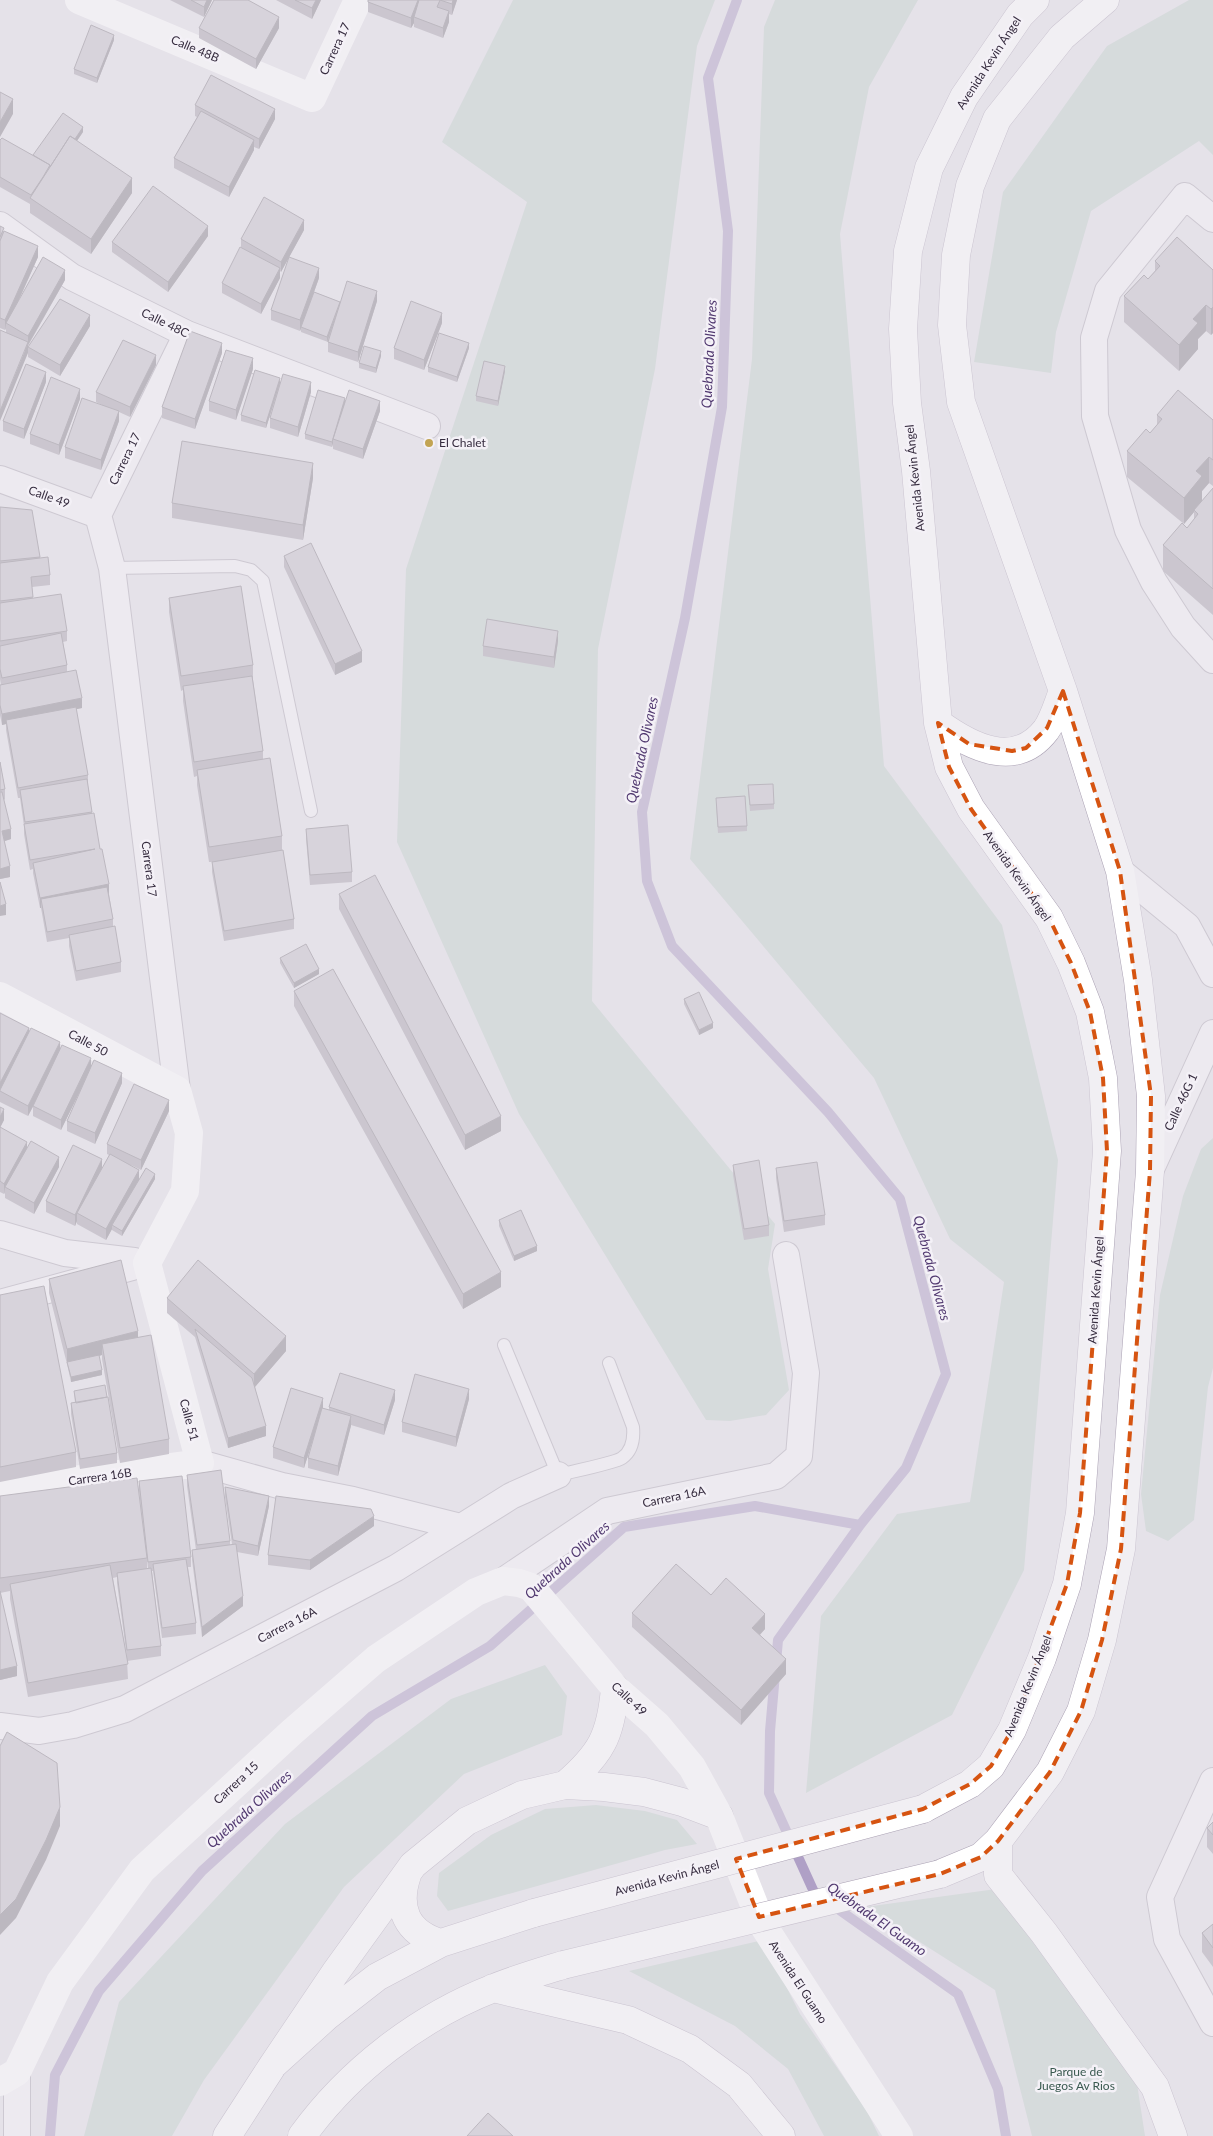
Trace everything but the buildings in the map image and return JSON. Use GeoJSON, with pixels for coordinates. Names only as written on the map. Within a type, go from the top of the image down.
{"type":"FeatureCollection","features":[{"type":"Feature","properties":{"kind":"main road","name":"Calle 48B"},"geometry":{"type":"LineString","coordinates":[[79,0],[312,98]]}},
{"type":"Feature","properties":{"kind":"main road","name":"Carrera 17"},"geometry":{"type":"LineString","coordinates":[[312,98],[358,0]]}},
{"type":"Feature","properties":{"kind":"main road","name":"Avenida Kevin Ángel"},"geometry":{"type":"LineString","coordinates":[[227,2136],[273,2065],[327,2016],[377,1977],[441,1943],[534,1913],[923,1809],[970,1784],[991,1766],[1012,1730],[1042,1658],[1068,1584],[1080,1513],[1107,1151],[1103,1078],[1090,1012],[1071,963],[1048,918],[971,809],[949,767],[938,723],[916,471],[906,394],[903,329],[908,251],[929,168],[964,98],[1020,15],[1035,0]]}},
{"type":"Feature","properties":{"kind":"main road"},"geometry":{"type":"LineString","coordinates":[[302,2136],[321,2110],[377,2056],[438,2015],[493,1988],[563,1965],[940,1874],[981,1857],[998,1841],[1050,1772],[1081,1711],[1102,1640],[1121,1549],[1150,1171],[1151,1096],[1138,980],[1120,871],[1063,691],[960,402],[952,325],[956,255],[970,186],[997,119],[1062,36],[1105,0]]}},
{"type":"Feature","properties":{"kind":"main road"},"geometry":{"type":"LineString","coordinates":[[938,723],[969,744],[998,752],[1012,752],[1026,748],[1047,728],[1063,691]]}},
{"type":"Feature","properties":{"kind":"main road","name":"Calle 50"},"geometry":{"type":"LineString","coordinates":[[0,996],[177,1090]]}},
{"type":"Feature","properties":{"kind":"main road","name":"Carrera 17"},"geometry":{"type":"LineString","coordinates":[[147,1263],[185,1191],[189,1133],[177,1090]]}},
{"type":"Feature","properties":{"kind":"main road","name":"Calle 51"},"geometry":{"type":"LineString","coordinates":[[147,1263],[200,1463]]}},
{"type":"Feature","properties":{"kind":"main road","name":"Carrera 16B"},"geometry":{"type":"LineString","coordinates":[[0,1490],[200,1463]]}},
{"type":"Feature","properties":{"kind":"main road","name":"Calle 49"},"geometry":{"type":"LineString","coordinates":[[503,1581],[531,1587],[615,1688],[657,1725],[669,1739],[692,1768],[719,1816]]}},
{"type":"Feature","properties":{"kind":"main road","name":"Carrera 15"},"geometry":{"type":"LineString","coordinates":[[9,2077],[60,1982],[142,1870],[292,1732],[376,1660],[476,1592],[503,1581]]}},
{"type":"Feature","properties":{"kind":"main road"},"geometry":{"type":"LineString","coordinates":[[565,1785],[586,1766],[602,1743],[612,1716],[615,1688]]}},
{"type":"Feature","properties":{"kind":"main road"},"geometry":{"type":"LineString","coordinates":[[273,2065],[335,1973],[413,1865],[467,1821],[522,1795],[565,1785],[644,1792],[682,1802],[719,1816]]}},
{"type":"Feature","properties":{"kind":"main road","name":"Avenida El Guamo"},"geometry":{"type":"LineString","coordinates":[[719,1816],[761,1922],[899,2136]]}},
{"type":"Feature","properties":{"kind":"main road"},"geometry":{"type":"LineString","coordinates":[[998,1841],[998,1875],[1044,1933],[1155,2088],[1173,2136]]}},
{"type":"Feature","properties":{"kind":"main road"},"geometry":{"type":"LineString","coordinates":[[413,1865],[403,1886],[402,1899],[406,1915],[414,1929],[428,1939],[441,1943]]}},
{"type":"Feature","properties":{"kind":"main road"},"geometry":{"type":"LineString","coordinates":[[493,1988],[628,2020],[690,2049],[739,2085],[781,2136]]}},
{"type":"Feature","properties":{"kind":"street"},"geometry":{"type":"LineString","coordinates":[[1213,219],[1186,196],[1108,291],[1094,338],[1095,416],[1128,530],[1154,582],[1183,627],[1213,660]]}},
{"type":"Feature","properties":{"kind":"street","name":"Calle 48C"},"geometry":{"type":"LineString","coordinates":[[0,225],[72,277],[187,334],[427,426]]}},
{"type":"Feature","properties":{"kind":"street","name":"Carrera 17"},"geometry":{"type":"LineString","coordinates":[[177,1090],[112,568],[98,515],[187,334]]}},
{"type":"Feature","properties":{"kind":"street","name":"Calle 49"},"geometry":{"type":"LineString","coordinates":[[0,479],[98,515]]}},
{"type":"Feature","properties":{"kind":"street"},"geometry":{"type":"LineString","coordinates":[[1120,871],[1187,926],[1213,974]]}},
{"type":"Feature","properties":{"kind":"street","name":"Calle 46G 1"},"geometry":{"type":"LineString","coordinates":[[1150,1171],[1213,1033]]}},
{"type":"Feature","properties":{"kind":"street"},"geometry":{"type":"LineString","coordinates":[[0,1234],[65,1254],[147,1263]]}},
{"type":"Feature","properties":{"kind":"street","name":"Carrera 16A"},"geometry":{"type":"LineString","coordinates":[[503,1581],[607,1511],[776,1476],[799,1456],[806,1373],[786,1255]]}},
{"type":"Feature","properties":{"kind":"street"},"geometry":{"type":"LineString","coordinates":[[0,1303],[147,1263]]}},
{"type":"Feature","properties":{"kind":"street"},"geometry":{"type":"LineString","coordinates":[[200,1463],[282,1486],[353,1500],[461,1527]]}},
{"type":"Feature","properties":{"kind":"street","name":"Carrera 16A"},"geometry":{"type":"LineString","coordinates":[[0,1726],[39,1731],[73,1725],[125,1709],[396,1568],[511,1496],[558,1476]]}},
{"type":"Feature","properties":{"kind":"street"},"geometry":{"type":"LineString","coordinates":[[1213,1781],[1160,1897],[1168,1939],[1213,2023]]}},
{"type":"Feature","properties":{"kind":"street","name":"Carrera 15"},"geometry":{"type":"LineString","coordinates":[[9,2077],[18,2136]]}},
{"type":"Feature","properties":{"kind":"lane"},"geometry":{"type":"LineString","coordinates":[[112,568],[235,566],[251,570],[263,581],[311,811]]}},
{"type":"Feature","properties":{"kind":"lane"},"geometry":{"type":"LineString","coordinates":[[504,1345],[558,1476],[621,1459],[631,1449],[634,1435],[633,1427],[608,1364]]}},
{"type":"Feature","properties":{"kind":"highlighted area"},"geometry":{"type":"Polygon","coordinates":[[[1063,691],[1120,871],[1151,1096],[1150,1171],[1121,1549],[1102,1640],[1081,1711],[1050,1772],[998,1841],[981,1857],[940,1874],[759,1917],[736,1859],[923,1809],[970,1784],[991,1766],[1012,1730],[1067,1584],[1080,1513],[1107,1151],[1103,1078],[1090,1012],[1071,963],[1049,918],[971,809],[949,767],[938,723],[969,744],[1012,751],[1026,748],[1047,728],[1063,691]]]}},
{"type":"Feature","properties":{"kind":"green space"},"geometry":{"type":"Polygon","coordinates":[[[513,0],[715,0],[697,46],[655,369],[598,649],[592,1001],[775,1224],[768,1269],[789,1390],[766,1415],[730,1421],[706,1420],[519,1114],[397,842],[406,569],[527,202],[442,142],[513,0]]]}},
{"type":"Feature","properties":{"kind":"green space"},"geometry":{"type":"Polygon","coordinates":[[[775,0],[918,0],[869,87],[840,234],[884,766],[1002,925],[1058,1160],[1024,1570],[952,1715],[806,1793],[821,1616],[897,1514],[970,1502],[1004,1282],[950,1239],[874,1078],[690,859],[752,359],[764,27],[775,0]]]}},
{"type":"Feature","properties":{"kind":"green space"},"geometry":{"type":"Polygon","coordinates":[[[1189,0],[1213,0],[1213,155],[1199,141],[1091,211],[1056,332],[1051,373],[974,362],[1003,192],[1107,46],[1189,0]]]}},
{"type":"Feature","properties":{"kind":"green space"},"geometry":{"type":"Polygon","coordinates":[[[1213,1138],[1213,1368],[1208,1387],[1194,1520],[1168,1541],[1146,1531],[1141,1494],[1160,1295],[1183,1196],[1201,1149],[1213,1138]]]}},
{"type":"Feature","properties":{"kind":"green space"},"geometry":{"type":"Polygon","coordinates":[[[545,1665],[567,1696],[562,1735],[464,1774],[344,1887],[204,2080],[172,2136],[84,2136],[119,2002],[285,1824],[451,1699],[545,1665]]]}},
{"type":"Feature","properties":{"kind":"green space"},"geometry":{"type":"Polygon","coordinates":[[[596,1805],[645,1811],[677,1820],[697,1844],[665,1850],[448,1911],[437,1896],[439,1873],[491,1835],[545,1809],[596,1805]]]}},
{"type":"Feature","properties":{"kind":"green space","name":"Parque de Juegos Av Rios"},"geometry":{"type":"Polygon","coordinates":[[[996,1889],[1134,2064],[1145,2136],[1032,2136],[995,1990],[865,1907],[996,1889]]]}},
{"type":"Feature","properties":{"kind":"green space"},"geometry":{"type":"Polygon","coordinates":[[[763,1940],[800,2014],[867,2111],[879,2136],[824,2136],[788,2069],[735,2026],[629,1971],[763,1940]]]}},
{"type":"Feature","properties":{"kind":"waterway","name":"Quebrada Olivares"},"geometry":{"type":"LineString","coordinates":[[737,0],[708,78],[728,231],[722,407],[685,618],[642,812],[647,881],[672,946],[828,1112],[900,1199],[946,1374],[906,1468],[860,1525],[778,1640],[770,1731],[769,1793],[814,1892],[958,1994],[998,2089],[1006,2136]]}},
{"type":"Feature","properties":{"kind":"waterway","name":"Quebrada Olivares"},"geometry":{"type":"LineString","coordinates":[[50,2136],[55,2075],[99,1991],[202,1871],[372,1716],[490,1646],[624,1527],[755,1506],[860,1525]]}},
{"type":"Feature","properties":{"kind":"place","name":"El Chalet"},"geometry":{"type":"Point","coordinates":[429,443]}},
{"type":"Feature","properties":{"kind":"water label","name":"Quebrada El Guamo"},"geometry":{"type":"Point","coordinates":[877,1919]}}]}
